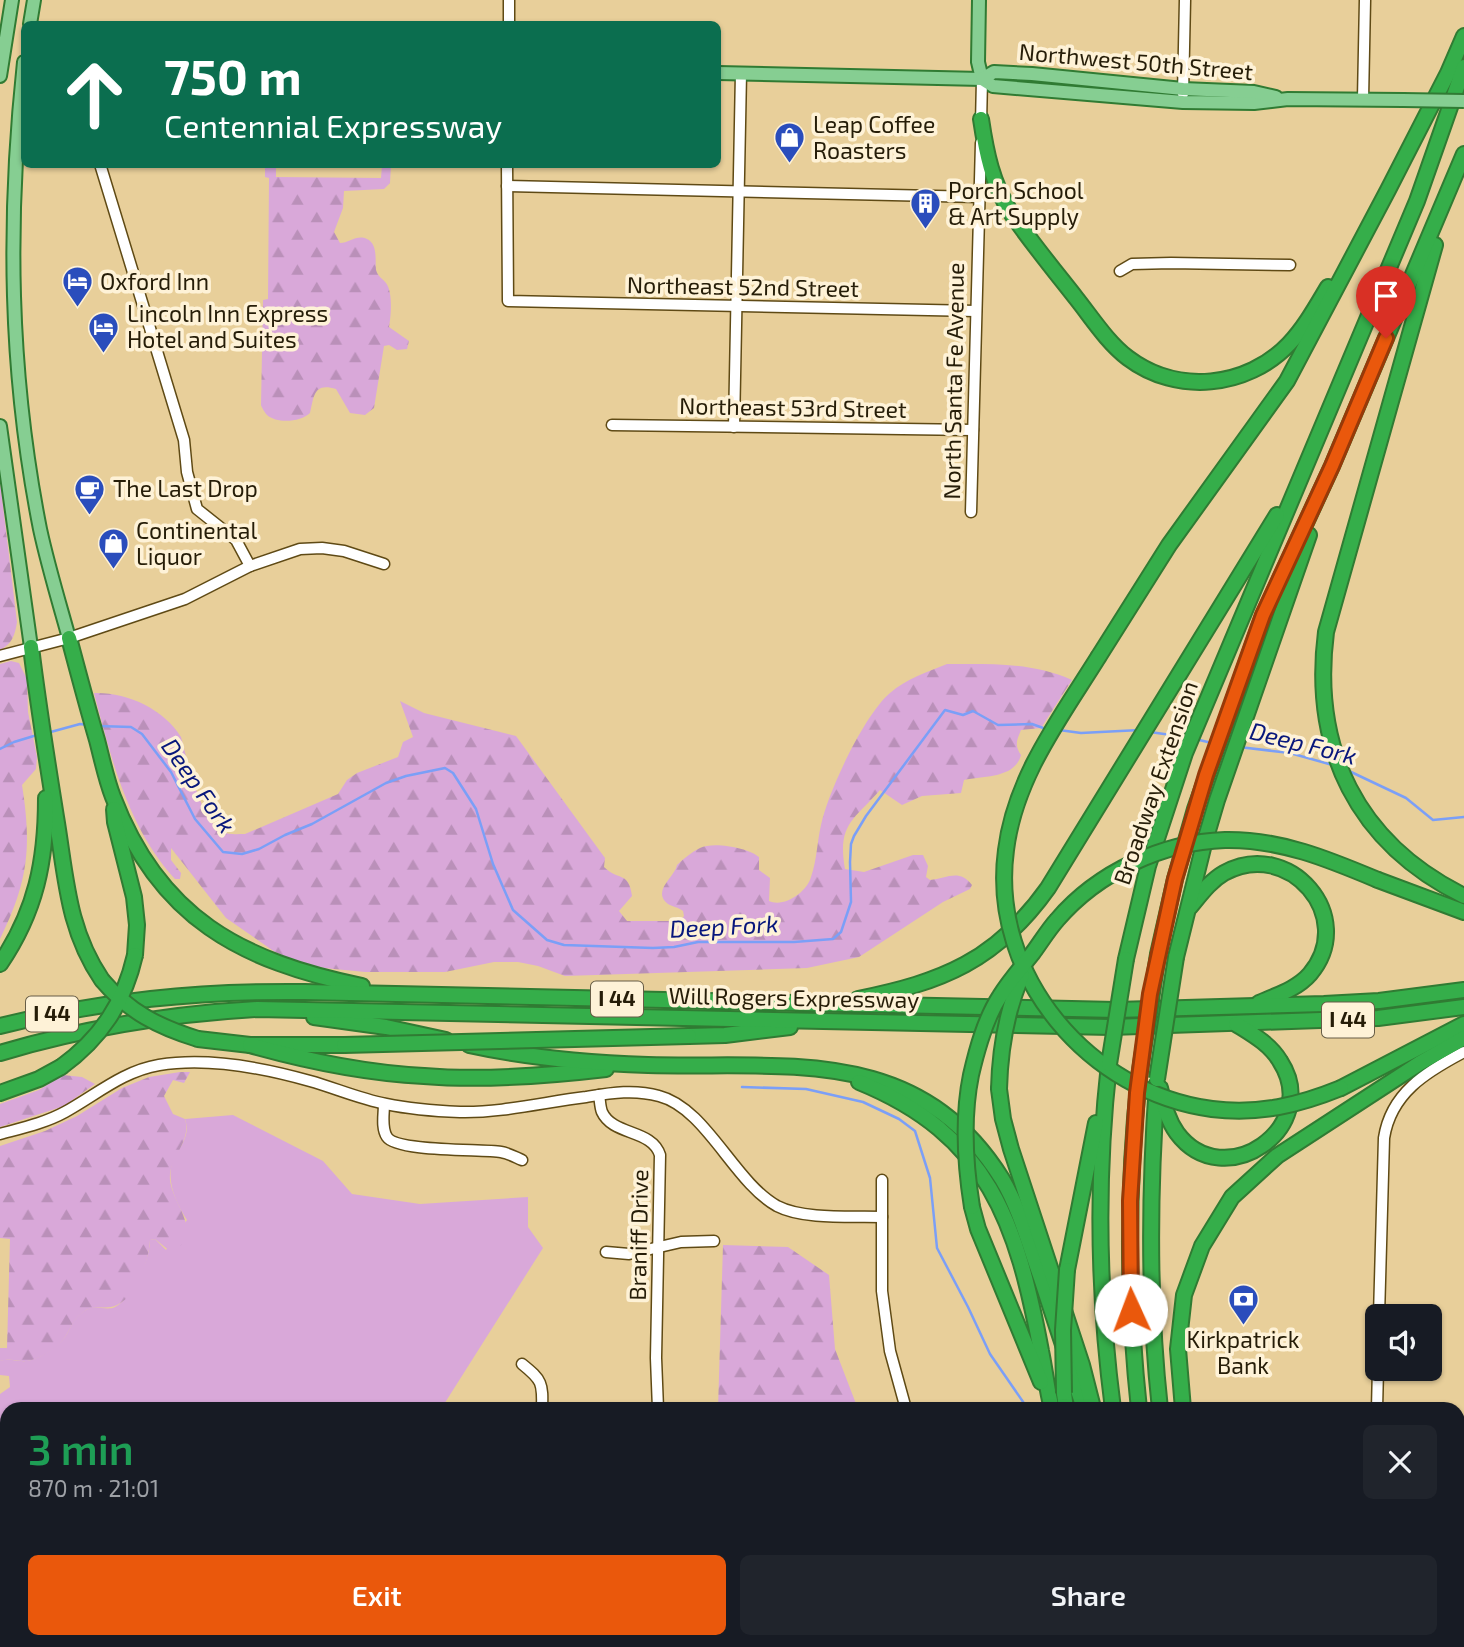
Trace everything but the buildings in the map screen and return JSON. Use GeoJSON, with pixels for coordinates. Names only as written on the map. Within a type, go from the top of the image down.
{"type":"FeatureCollection","features":[{"type":"Feature","properties":{"kind":"highway"},"geometry":{"type":"LineString","coordinates":[[1464,36],[1388,190],[1287,381],[1169,545],[1039,752],[1017,799],[1010,824],[1004,883],[1014,943],[1031,982],[1052,1018],[1091,1056],[1125,1080],[1183,1104],[1244,1111],[1303,1103],[1341,1088],[1464,1024]]}},
{"type":"Feature","properties":{"kind":"highway"},"geometry":{"type":"LineString","coordinates":[[832,1004],[926,983],[962,967],[991,949],[1017,926],[1037,903],[1300,478],[1417,201],[1464,67]]}},
{"type":"Feature","properties":{"kind":"highway"},"geometry":{"type":"LineString","coordinates":[[981,119],[987,158],[995,182],[1004,202],[1026,233],[1119,349],[1143,368],[1179,380],[1204,382],[1231,379],[1257,369],[1279,354],[1310,317],[1388,190]]}},
{"type":"Feature","properties":{"kind":"highway"},"geometry":{"type":"LineString","coordinates":[[1161,1402],[1150,1244],[1157,1079],[1187,909],[1217,800],[1332,466],[1464,154]]}},
{"type":"Feature","properties":{"kind":"highway"},"geometry":{"type":"LineString","coordinates":[[1452,184],[1326,632],[1322,671],[1324,713],[1336,757],[1362,809],[1381,835],[1409,861],[1434,879],[1464,895]]}},
{"type":"Feature","properties":{"kind":"highway","name":"Broadway Extension"},"geometry":{"type":"LineString","coordinates":[[1138,1402],[1129,1249],[1131,1165],[1139,1077],[1158,954],[1175,879],[1199,794],[1263,615],[1332,466]]}},
{"type":"Feature","properties":{"kind":"highway","name":"Broadway Extension"},"geometry":{"type":"LineString","coordinates":[[1112,1402],[1106,1354],[1100,1240],[1101,1153],[1109,1064],[1126,959],[1148,866],[1173,788],[1212,687],[1300,478]]}},
{"type":"Feature","properties":{"kind":"highway"},"geometry":{"type":"LineString","coordinates":[[69,638],[113,797],[132,838],[177,902],[215,933],[246,951],[312,976],[401,994]]}},
{"type":"Feature","properties":{"kind":"highway"},"geometry":{"type":"LineString","coordinates":[[31,647],[45,755],[72,916],[82,947],[102,981],[125,1004],[148,1020],[198,1039],[250,1045],[725,1035],[836,1021]]}},
{"type":"Feature","properties":{"kind":"highway"},"geometry":{"type":"LineString","coordinates":[[0,964],[32,905],[39,878],[46,819],[45,755]]}},
{"type":"Feature","properties":{"kind":"highway"},"geometry":{"type":"LineString","coordinates":[[0,1093],[61,1067],[91,1042],[110,1018],[125,988],[135,956],[137,911],[115,822],[113,797]]}},
{"type":"Feature","properties":{"kind":"highway"},"geometry":{"type":"LineString","coordinates":[[1049,1402],[988,1254],[972,1207],[965,1134],[971,1075],[994,1006],[1057,920],[1079,898],[1103,880],[1150,856],[1189,845],[1224,840],[1254,841],[1313,854],[1464,912]]}},
{"type":"Feature","properties":{"kind":"highway"},"geometry":{"type":"LineString","coordinates":[[1187,909],[1222,874],[1245,866],[1259,864],[1283,869],[1294,874],[1312,890],[1322,909],[1325,932],[1324,944],[1316,966],[1294,987],[1252,1006]]}},
{"type":"Feature","properties":{"kind":"highway"},"geometry":{"type":"LineString","coordinates":[[1040,943],[1021,979],[1008,1016],[1000,1057],[999,1089],[1011,1149],[1082,1365],[1090,1402]]}},
{"type":"Feature","properties":{"kind":"highway","name":"Will Rogers Expressway"},"geometry":{"type":"LineString","coordinates":[[0,1026],[64,1011],[141,998],[258,991],[1075,1010],[1379,1001],[1464,990]]}},
{"type":"Feature","properties":{"kind":"highway","name":"Will Rogers Expressway"},"geometry":{"type":"LineString","coordinates":[[0,1053],[122,1023],[257,1009],[1053,1027],[1378,1018],[1464,1007]]}},
{"type":"Feature","properties":{"kind":"highway"},"geometry":{"type":"LineString","coordinates":[[257,1009],[386,1027],[538,1057],[649,1065],[815,1067],[856,1073],[880,1080],[911,1095],[958,1127],[1001,1179],[1020,1216],[1082,1402]]}},
{"type":"Feature","properties":{"kind":"highway"},"geometry":{"type":"LineString","coordinates":[[1157,1079],[1172,1125],[1183,1140],[1199,1151],[1217,1157],[1236,1157],[1252,1153],[1267,1143],[1276,1134],[1287,1113],[1290,1102],[1289,1081],[1286,1070],[1271,1049],[1236,1024]]}},
{"type":"Feature","properties":{"kind":"highway"},"geometry":{"type":"LineString","coordinates":[[1183,1402],[1178,1349],[1184,1295],[1202,1245],[1232,1197],[1277,1156],[1420,1063],[1464,1038]]}},
{"type":"Feature","properties":{"kind":"highway"},"geometry":{"type":"LineString","coordinates":[[250,1045],[302,1059],[424,1076],[499,1078],[649,1065]]}},
{"type":"Feature","properties":{"kind":"highway"},"geometry":{"type":"LineString","coordinates":[[1065,1402],[1063,1330],[1066,1278],[1109,1064]]}},
{"type":"Feature","properties":{"kind":"highway"},"geometry":{"type":"LineString","coordinates":[[815,1067],[879,1090],[917,1112],[953,1141],[991,1188],[1017,1245],[1041,1350],[1050,1402]]}},
{"type":"Feature","properties":{"kind":"main road"},"geometry":{"type":"LineString","coordinates":[[0,76],[12,0]]}},
{"type":"Feature","properties":{"kind":"main road"},"geometry":{"type":"LineString","coordinates":[[30,21],[34,0]]}},
{"type":"Feature","properties":{"kind":"main road","name":"North Santa Fe Avenue"},"geometry":{"type":"LineString","coordinates":[[979,0],[978,62],[982,79]]}},
{"type":"Feature","properties":{"kind":"main road"},"geometry":{"type":"LineString","coordinates":[[1,57],[21,60]]}},
{"type":"Feature","properties":{"kind":"main road","name":"Northwest 50th Street"},"geometry":{"type":"LineString","coordinates":[[721,73],[982,79],[993,86],[1183,95],[1254,103],[1288,99],[1464,101]]}},
{"type":"Feature","properties":{"kind":"main road"},"geometry":{"type":"LineString","coordinates":[[21,93],[12,242],[16,359],[24,430],[41,532],[69,638]]}},
{"type":"Feature","properties":{"kind":"main road"},"geometry":{"type":"LineString","coordinates":[[0,426],[31,647]]}},
{"type":"Feature","properties":{"kind":"street"},"geometry":{"type":"LineString","coordinates":[[509,0],[509,21]]}},
{"type":"Feature","properties":{"kind":"street"},"geometry":{"type":"LineString","coordinates":[[1183,95],[1185,0]]}},
{"type":"Feature","properties":{"kind":"street"},"geometry":{"type":"LineString","coordinates":[[1363,99],[1365,0]]}},
{"type":"Feature","properties":{"kind":"street"},"geometry":{"type":"LineString","coordinates":[[734,427],[741,73]]}},
{"type":"Feature","properties":{"kind":"street","name":"North Santa Fe Avenue"},"geometry":{"type":"LineString","coordinates":[[971,512],[982,79]]}},
{"type":"Feature","properties":{"kind":"street"},"geometry":{"type":"LineString","coordinates":[[101,168],[184,440],[187,472],[197,509],[236,540],[250,566]]}},
{"type":"Feature","properties":{"kind":"street"},"geometry":{"type":"LineString","coordinates":[[507,168],[507,186],[979,197]]}},
{"type":"Feature","properties":{"kind":"street","name":"Northeast 52nd Street"},"geometry":{"type":"LineString","coordinates":[[507,186],[508,301],[976,312]]}},
{"type":"Feature","properties":{"kind":"street"},"geometry":{"type":"LineString","coordinates":[[1120,271],[1132,264],[1158,263],[1290,265]]}},
{"type":"Feature","properties":{"kind":"street","name":"Northeast 53rd Street"},"geometry":{"type":"LineString","coordinates":[[612,425],[973,430]]}},
{"type":"Feature","properties":{"kind":"street"},"geometry":{"type":"LineString","coordinates":[[0,656],[69,638],[185,599],[250,566],[300,549],[344,551],[384,564]]}},
{"type":"Feature","properties":{"kind":"street"},"geometry":{"type":"LineString","coordinates":[[1379,1304],[1384,1138],[1388,1118],[1400,1098],[1431,1071],[1464,1052]]}},
{"type":"Feature","properties":{"kind":"street"},"geometry":{"type":"LineString","coordinates":[[0,1134],[38,1124],[64,1113],[121,1078],[161,1064],[204,1063],[259,1067],[384,1104],[463,1112],[507,1109],[629,1091],[662,1096],[687,1110],[758,1193],[779,1207],[800,1214],[882,1217]]}},
{"type":"Feature","properties":{"kind":"street","name":"Braniff Drive"},"geometry":{"type":"LineString","coordinates":[[599,1095],[602,1111],[610,1123],[643,1137],[658,1149],[660,1155],[657,1247],[658,1402]]}},
{"type":"Feature","properties":{"kind":"street"},"geometry":{"type":"LineString","coordinates":[[384,1104],[384,1128],[392,1142],[407,1146],[504,1152],[522,1160]]}},
{"type":"Feature","properties":{"kind":"street"},"geometry":{"type":"LineString","coordinates":[[882,1180],[882,1291],[890,1352],[904,1402]]}},
{"type":"Feature","properties":{"kind":"street"},"geometry":{"type":"LineString","coordinates":[[606,1252],[629,1254],[681,1242],[713,1241]]}},
{"type":"Feature","properties":{"kind":"street"},"geometry":{"type":"LineString","coordinates":[[523,1364],[537,1376],[542,1385],[542,1402]]}},
{"type":"Feature","properties":{"kind":"street"},"geometry":{"type":"LineString","coordinates":[[1377,1402],[1378,1381]]}},
{"type":"Feature","properties":{"kind":"green space"},"geometry":{"type":"Polygon","coordinates":[[[265,168],[276,168],[276,177],[381,178],[382,168],[391,168],[390,183],[384,189],[344,191],[343,208],[334,232],[340,243],[360,238],[371,241],[376,270],[390,292],[389,327],[409,341],[407,349],[397,350],[389,345],[384,346],[374,408],[365,415],[350,413],[336,389],[328,387],[316,392],[310,413],[295,420],[271,418],[261,406],[263,300],[268,299],[269,178],[265,177],[265,168]]]}},
{"type":"Feature","properties":{"kind":"green space"},"geometry":{"type":"Polygon","coordinates":[[[0,481],[17,622],[12,639],[0,650],[0,481]]]}},
{"type":"Feature","properties":{"kind":"green space"},"geometry":{"type":"Polygon","coordinates":[[[11,661],[19,663],[27,679],[28,712],[37,757],[36,769],[22,785],[27,846],[22,882],[0,939],[0,664],[11,661]]]}},
{"type":"Feature","properties":{"kind":"green space"},"geometry":{"type":"Polygon","coordinates":[[[947,664],[1026,667],[1072,680],[1041,728],[1021,730],[1017,745],[1021,755],[1013,768],[998,775],[964,780],[961,793],[922,796],[902,805],[880,790],[855,816],[843,842],[845,869],[864,872],[913,855],[923,855],[928,866],[926,877],[930,880],[957,876],[972,885],[970,889],[943,902],[859,957],[807,968],[565,976],[518,962],[494,962],[445,972],[365,972],[298,962],[275,952],[226,918],[171,848],[171,860],[181,873],[180,879],[175,879],[159,859],[145,838],[123,791],[94,693],[107,693],[144,704],[174,727],[181,737],[196,789],[208,816],[215,826],[230,834],[245,834],[338,794],[347,780],[357,773],[398,757],[403,742],[413,737],[400,701],[424,713],[516,736],[605,858],[604,867],[626,880],[631,888],[632,896],[619,911],[627,921],[680,921],[684,916],[683,911],[663,899],[663,889],[677,865],[691,853],[706,846],[731,846],[759,857],[759,870],[770,878],[769,901],[781,902],[800,893],[811,877],[821,825],[831,794],[848,755],[869,718],[896,688],[947,664]]]}},
{"type":"Feature","properties":{"kind":"green space"},"geometry":{"type":"Polygon","coordinates":[[[190,1072],[184,1083],[173,1080],[164,1096],[173,1114],[185,1119],[185,1135],[172,1164],[170,1180],[185,1219],[186,1237],[181,1245],[171,1252],[155,1239],[150,1240],[144,1267],[130,1294],[117,1305],[90,1309],[82,1313],[63,1340],[52,1350],[27,1361],[0,1361],[0,1348],[7,1348],[10,1239],[0,1238],[0,1146],[45,1131],[77,1116],[122,1088],[149,1077],[190,1072]]]}},
{"type":"Feature","properties":{"kind":"green space"},"geometry":{"type":"Polygon","coordinates":[[[63,1075],[82,1077],[95,1084],[64,1106],[0,1127],[0,1104],[39,1090],[63,1075]]]}},
{"type":"Feature","properties":{"kind":"green space"},"geometry":{"type":"Polygon","coordinates":[[[233,1115],[323,1161],[352,1194],[420,1204],[528,1197],[528,1227],[543,1248],[445,1402],[0,1402],[0,1394],[10,1387],[9,1376],[0,1375],[0,1361],[27,1361],[40,1356],[61,1342],[82,1312],[91,1308],[112,1308],[122,1302],[139,1277],[150,1240],[155,1239],[166,1250],[187,1220],[175,1197],[171,1180],[172,1164],[186,1134],[185,1119],[233,1115]]]}},
{"type":"Feature","properties":{"kind":"green space"},"geometry":{"type":"Polygon","coordinates":[[[723,1245],[788,1247],[829,1275],[835,1349],[855,1402],[718,1402],[723,1245]]]}},
{"type":"Feature","properties":{"kind":"waterway","name":"Deep Fork"},"geometry":{"type":"LineString","coordinates":[[98,726],[131,727],[142,734],[171,772],[195,819],[223,852],[242,854],[259,849],[312,824],[386,783],[445,768],[453,773],[476,809],[493,864],[513,910],[547,940],[564,945],[653,948],[698,942],[794,942],[833,939],[841,932],[851,902],[850,862],[854,836],[945,710],[963,715],[973,711],[998,725],[1032,724],[1046,729]]}},
{"type":"Feature","properties":{"kind":"waterway","name":"Deep Fork"},"geometry":{"type":"LineString","coordinates":[[47,733],[80,724],[88,725]]}},
{"type":"Feature","properties":{"kind":"waterway","name":"Deep Fork"},"geometry":{"type":"LineString","coordinates":[[1059,730],[1081,733],[1140,730]]}},
{"type":"Feature","properties":{"kind":"waterway","name":"Deep Fork"},"geometry":{"type":"LineString","coordinates":[[1150,732],[1185,737]]}},
{"type":"Feature","properties":{"kind":"waterway","name":"Deep Fork"},"geometry":{"type":"LineString","coordinates":[[0,749],[37,735]]}},
{"type":"Feature","properties":{"kind":"waterway","name":"Deep Fork"},"geometry":{"type":"LineString","coordinates":[[1195,739],[1212,743]]}},
{"type":"Feature","properties":{"kind":"waterway","name":"Deep Fork"},"geometry":{"type":"LineString","coordinates":[[1239,747],[1290,753],[1336,766]]}},
{"type":"Feature","properties":{"kind":"waterway","name":"Deep Fork"},"geometry":{"type":"LineString","coordinates":[[1349,771],[1406,798],[1433,820],[1464,817]]}},
{"type":"Feature","properties":{"kind":"waterway"},"geometry":{"type":"LineString","coordinates":[[742,1087],[806,1089],[863,1102],[899,1119],[915,1131],[930,1178],[937,1248],[990,1354],[1023,1402]]}},
{"type":"Feature","properties":{"kind":"place","name":"Leap Coffee Roasters"},"geometry":{"type":"Point","coordinates":[790,165]}},
{"type":"Feature","properties":{"kind":"place","name":"Porch School & Art Supply"},"geometry":{"type":"Point","coordinates":[925,231]}},
{"type":"Feature","properties":{"kind":"place","name":"Oxford Inn"},"geometry":{"type":"Point","coordinates":[77,309]}},
{"type":"Feature","properties":{"kind":"place","name":"Lincoln Inn Express Hotel and Suites"},"geometry":{"type":"Point","coordinates":[104,354]}},
{"type":"Feature","properties":{"kind":"place","name":"The Last Drop"},"geometry":{"type":"Point","coordinates":[90,516]}},
{"type":"Feature","properties":{"kind":"place","name":"Continental Liquor"},"geometry":{"type":"Point","coordinates":[113,571]}},
{"type":"Feature","properties":{"kind":"place","name":"Kirkpatrick Bank"},"geometry":{"type":"Point","coordinates":[1243,1326]}},
{"type":"Feature","properties":{"kind":"route"},"geometry":{"type":"LineString","coordinates":[[1131,1310],[1130,1201],[1137,1093],[1150,994],[1175,879],[1217,741],[1263,615],[1332,466],[1386,338]]}}]}
